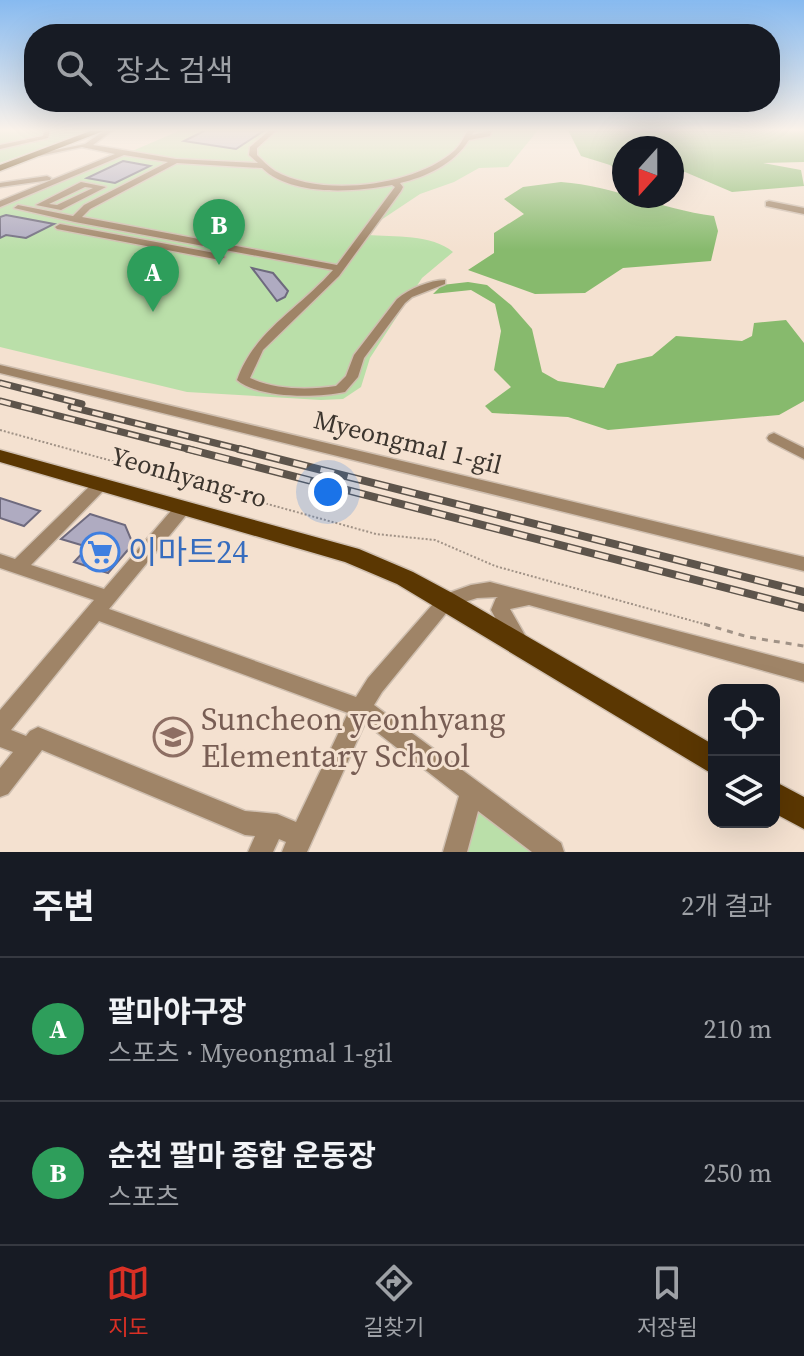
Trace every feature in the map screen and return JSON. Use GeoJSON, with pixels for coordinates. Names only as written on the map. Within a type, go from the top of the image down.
{"type":"FeatureCollection","features":[{"type":"Feature","properties":{"kind":"main road","name":"Yeonhyang-ro"},"geometry":{"type":"LineString","coordinates":[[0,456],[351,555],[405,578],[446,601],[708,757]]}},
{"type":"Feature","properties":{"kind":"main road"},"geometry":{"type":"LineString","coordinates":[[780,800],[804,814]]}},
{"type":"Feature","properties":{"kind":"street"},"geometry":{"type":"LineString","coordinates":[[0,204],[82,170]]}},
{"type":"Feature","properties":{"kind":"street"},"geometry":{"type":"LineString","coordinates":[[75,219],[80,211],[159,170]]}},
{"type":"Feature","properties":{"kind":"street"},"geometry":{"type":"LineString","coordinates":[[271,170],[300,182],[339,189],[369,188],[426,170]]}},
{"type":"Feature","properties":{"kind":"street"},"geometry":{"type":"LineString","coordinates":[[0,185],[62,178]]}},
{"type":"Feature","properties":{"kind":"street"},"geometry":{"type":"LineString","coordinates":[[394,182],[399,187],[397,191],[364,230],[339,268],[260,348],[243,380],[253,386],[270,388],[340,389],[352,377],[358,358],[401,301],[408,295],[441,282]]}},
{"type":"Feature","properties":{"kind":"street"},"geometry":{"type":"LineString","coordinates":[[93,191],[102,187],[84,184],[40,205],[58,208],[93,191],[111,194]]}},
{"type":"Feature","properties":{"kind":"street"},"geometry":{"type":"LineString","coordinates":[[769,204],[804,211]]}},
{"type":"Feature","properties":{"kind":"street"},"geometry":{"type":"LineString","coordinates":[[18,208],[339,268]]}},
{"type":"Feature","properties":{"kind":"street"},"geometry":{"type":"LineString","coordinates":[[96,234],[110,226]]}},
{"type":"Feature","properties":{"kind":"street"},"geometry":{"type":"LineString","coordinates":[[60,227],[220,257]]}},
{"type":"Feature","properties":{"kind":"street"},"geometry":{"type":"LineString","coordinates":[[159,246],[172,237]]}},
{"type":"Feature","properties":{"kind":"street","name":"Myeongmal 1-gil"},"geometry":{"type":"LineString","coordinates":[[0,369],[804,564]]}},
{"type":"Feature","properties":{"kind":"street"},"geometry":{"type":"LineString","coordinates":[[774,438],[804,454]]}},
{"type":"Feature","properties":{"kind":"street"},"geometry":{"type":"LineString","coordinates":[[100,485],[9,564],[361,708],[552,852]]}},
{"type":"Feature","properties":{"kind":"street"},"geometry":{"type":"LineString","coordinates":[[0,726],[182,509]]}},
{"type":"Feature","properties":{"kind":"street"},"geometry":{"type":"LineString","coordinates":[[0,786],[38,738],[245,823],[273,826],[298,844],[361,708],[375,685],[446,601],[487,588],[804,673]]}},
{"type":"Feature","properties":{"kind":"street"},"geometry":{"type":"LineString","coordinates":[[533,654],[509,629],[500,610],[502,603],[509,600],[534,599]]}},
{"type":"Feature","properties":{"kind":"street"},"geometry":{"type":"LineString","coordinates":[[0,736],[30,748]]}},
{"type":"Feature","properties":{"kind":"street"},"geometry":{"type":"LineString","coordinates":[[455,852],[472,792]]}},
{"type":"Feature","properties":{"kind":"street"},"geometry":{"type":"LineString","coordinates":[[260,852],[273,826]]}},
{"type":"Feature","properties":{"kind":"path"},"geometry":{"type":"LineString","coordinates":[[0,430],[376,534],[435,540],[495,566],[748,637],[804,646]]}},
{"type":"Feature","properties":{"kind":"green space"},"geometry":{"type":"Polygon","coordinates":[[[89,170],[476,170],[454,182],[420,194],[369,228],[367,235],[424,239],[453,252],[422,278],[370,358],[361,387],[343,399],[187,392],[0,347],[0,208],[89,170]]]}},
{"type":"Feature","properties":{"kind":"green space"},"geometry":{"type":"Polygon","coordinates":[[[684,170],[800,170],[804,186],[732,192],[684,170]]]}},
{"type":"Feature","properties":{"kind":"green space"},"geometry":{"type":"Polygon","coordinates":[[[561,182],[581,184],[612,191],[612,208],[674,208],[714,216],[718,231],[711,261],[623,268],[585,293],[535,294],[468,270],[494,253],[494,233],[524,214],[504,199],[523,187],[561,182]]]}},
{"type":"Feature","properties":{"kind":"green space"},"geometry":{"type":"Polygon","coordinates":[[[468,282],[487,285],[511,305],[532,329],[542,372],[558,381],[604,388],[617,364],[652,356],[676,336],[742,341],[752,336],[754,323],[786,320],[804,343],[804,401],[779,415],[608,430],[568,417],[492,413],[485,406],[511,387],[494,370],[501,331],[495,304],[471,290],[433,294],[442,285],[468,282]]]}},
{"type":"Feature","properties":{"kind":"green space"},"geometry":{"type":"Polygon","coordinates":[[[477,802],[542,852],[463,852],[477,802]]]}},
{"type":"Feature","properties":{"kind":"building"},"geometry":{"type":"Polygon","coordinates":[[[104,170],[142,170],[115,183],[87,178],[104,170]]]}},
{"type":"Feature","properties":{"kind":"building"},"geometry":{"type":"Polygon","coordinates":[[[6,215],[54,224],[26,238],[6,235],[0,238],[0,217],[6,215]]]}},
{"type":"Feature","properties":{"kind":"building"},"geometry":{"type":"Polygon","coordinates":[[[252,268],[273,273],[288,291],[285,297],[277,301],[252,268]]]}},
{"type":"Feature","properties":{"kind":"building"},"geometry":{"type":"Polygon","coordinates":[[[0,498],[40,511],[24,526],[0,518],[0,498]]]}},
{"type":"Feature","properties":{"kind":"building"},"geometry":{"type":"Polygon","coordinates":[[[90,514],[125,525],[133,544],[108,573],[74,562],[88,547],[61,539],[90,514]]]}},
{"type":"Feature","properties":{"kind":"railway"},"geometry":{"type":"LineString","coordinates":[[0,383],[82,404]]}},
{"type":"Feature","properties":{"kind":"railway"},"geometry":{"type":"LineString","coordinates":[[0,401],[196,451]]}},
{"type":"Feature","properties":{"kind":"railway"},"geometry":{"type":"LineString","coordinates":[[71,407],[239,449]]}},
{"type":"Feature","properties":{"kind":"railway"},"geometry":{"type":"LineString","coordinates":[[188,449],[804,608]]}},
{"type":"Feature","properties":{"kind":"railway"},"geometry":{"type":"LineString","coordinates":[[239,449],[247,451]]}},
{"type":"Feature","properties":{"kind":"railway"},"geometry":{"type":"LineString","coordinates":[[239,449],[804,592]]}},
{"type":"Feature","properties":{"kind":"place","name":"순천 팔마 종합 운동장"},"geometry":{"type":"Point","coordinates":[219,265]}},
{"type":"Feature","properties":{"kind":"place","name":"팔마야구장"},"geometry":{"type":"Point","coordinates":[153,312]}},
{"type":"Feature","properties":{"kind":"place","name":"이마트24"},"geometry":{"type":"Point","coordinates":[100,552]}},
{"type":"Feature","properties":{"kind":"place","name":"Suncheon yeonhyang Elementary School"},"geometry":{"type":"Point","coordinates":[173,737]}}]}
